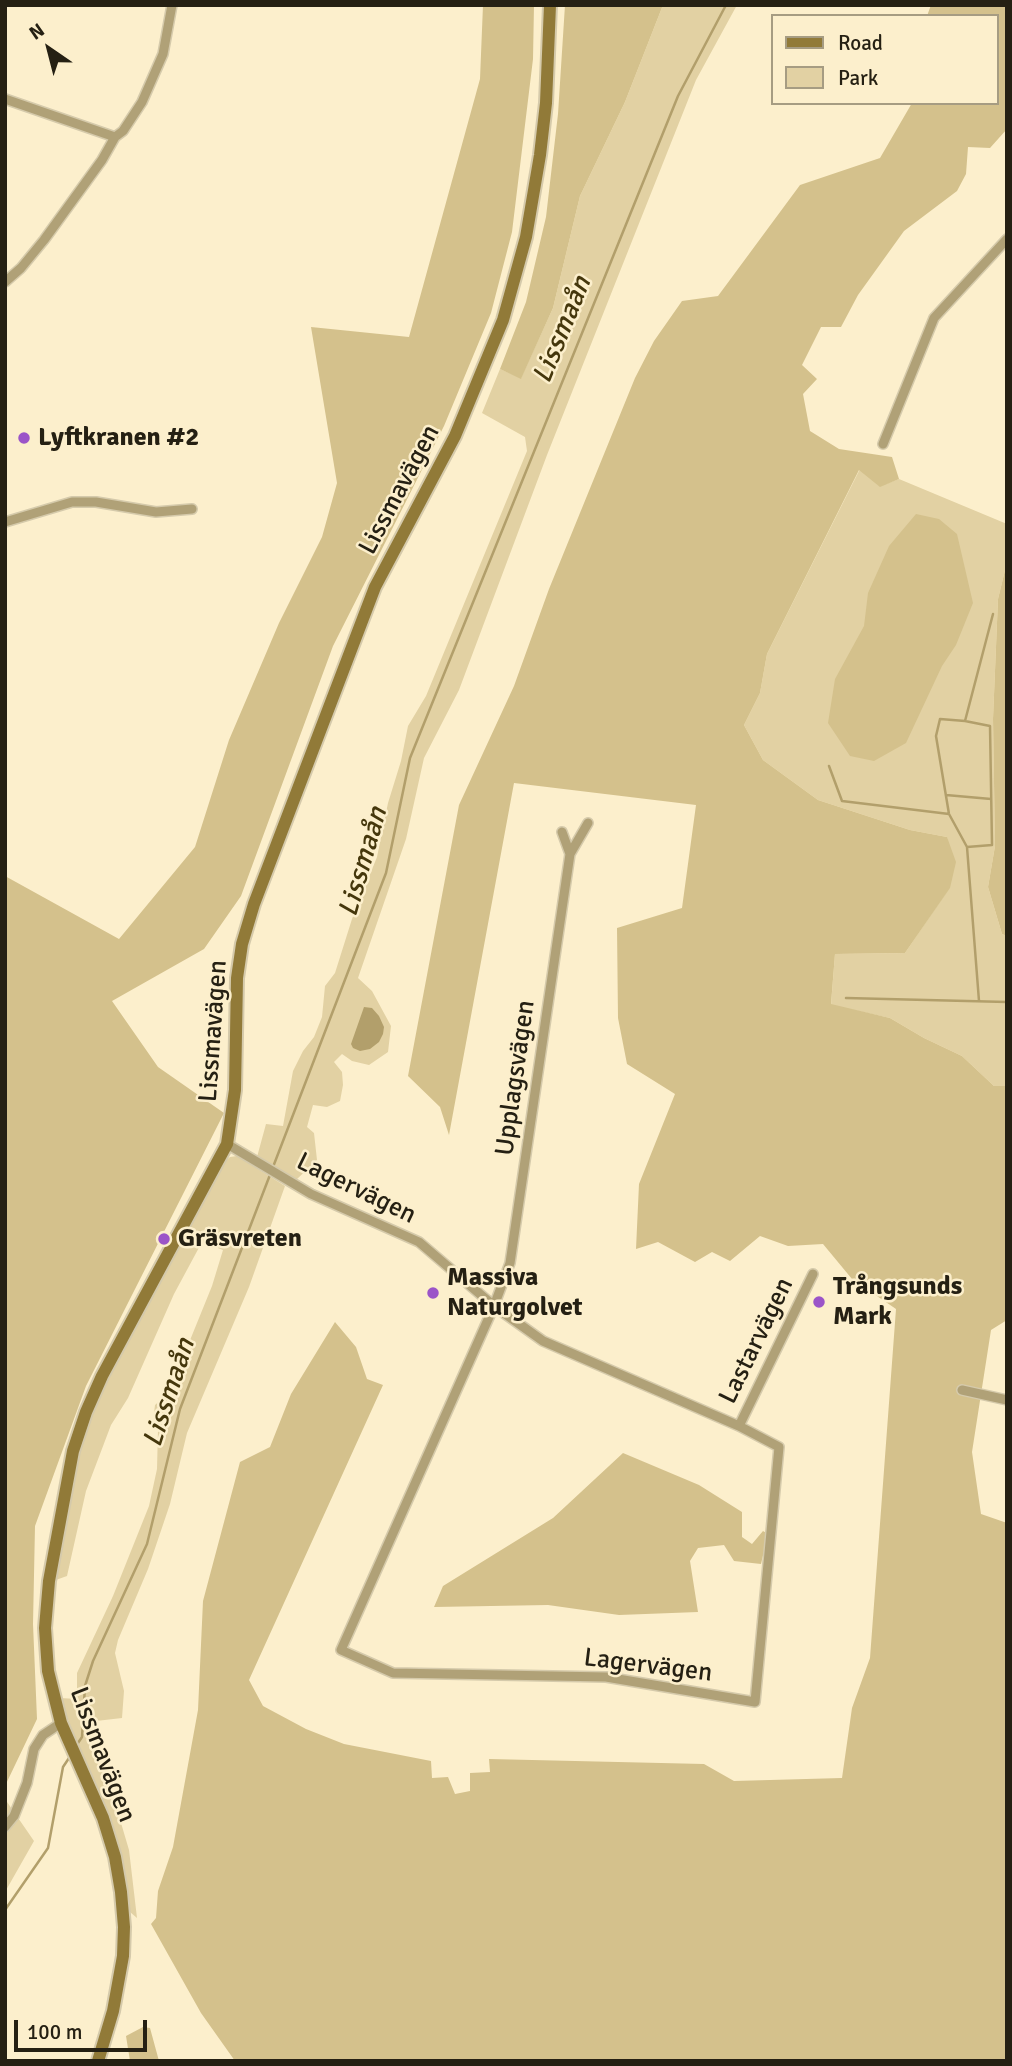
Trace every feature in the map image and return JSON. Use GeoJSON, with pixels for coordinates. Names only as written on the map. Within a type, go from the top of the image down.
{"type":"FeatureCollection","features":[{"type":"Feature","properties":{"kind":"street"},"geometry":{"type":"LineString","coordinates":[[5,282],[21,268],[44,240],[142,102],[163,54],[172,5]]}},
{"type":"Feature","properties":{"kind":"street","name":"Lissmavägen"},"geometry":{"type":"LineString","coordinates":[[98,2061],[113,2011],[123,1956],[121,1892],[116,1857],[103,1818],[61,1723],[48,1671],[45,1628],[49,1581],[73,1451],[102,1376],[227,1144],[235,1090],[237,978],[242,944],[254,904],[375,587],[455,436],[503,320],[526,237],[540,155],[546,103],[550,5]]}},
{"type":"Feature","properties":{"kind":"street"},"geometry":{"type":"LineString","coordinates":[[5,99],[115,137]]}},
{"type":"Feature","properties":{"kind":"street"},"geometry":{"type":"LineString","coordinates":[[883,444],[934,318],[1007,239]]}},
{"type":"Feature","properties":{"kind":"street"},"geometry":{"type":"LineString","coordinates":[[5,522],[72,502],[96,502],[156,512],[192,509]]}},
{"type":"Feature","properties":{"kind":"street"},"geometry":{"type":"LineString","coordinates":[[570,853],[587,823]]}},
{"type":"Feature","properties":{"kind":"street"},"geometry":{"type":"LineString","coordinates":[[562,832],[570,853]]}},
{"type":"Feature","properties":{"kind":"street","name":"Upplagsvägen"},"geometry":{"type":"LineString","coordinates":[[494,1306],[510,1264],[570,853]]}},
{"type":"Feature","properties":{"kind":"street","name":"Lagervägen"},"geometry":{"type":"LineString","coordinates":[[227,1144],[311,1194],[419,1242],[494,1306],[543,1341],[739,1426],[779,1447],[755,1702],[606,1677],[393,1674],[341,1650],[494,1306]]}},
{"type":"Feature","properties":{"kind":"street","name":"Lastarvägen"},"geometry":{"type":"LineString","coordinates":[[739,1426],[813,1274]]}},
{"type":"Feature","properties":{"kind":"street"},"geometry":{"type":"LineString","coordinates":[[962,1390],[1007,1400]]}},
{"type":"Feature","properties":{"kind":"street"},"geometry":{"type":"LineString","coordinates":[[5,1827],[14,1816],[27,1783],[34,1749],[44,1735],[61,1723]]}},
{"type":"Feature","properties":{"kind":"green space"},"geometry":{"type":"Polygon","coordinates":[[[663,5],[737,5],[696,80],[547,455],[459,690],[424,758],[406,839],[358,978],[372,991],[391,1026],[388,1052],[369,1065],[352,1061],[342,1054],[334,1062],[342,1072],[340,1101],[327,1107],[313,1105],[307,1127],[314,1133],[317,1160],[296,1180],[257,1157],[266,1124],[283,1126],[293,1071],[314,1037],[322,1017],[325,986],[335,973],[352,919],[377,857],[408,726],[426,696],[527,451],[525,437],[482,413],[500,369],[521,378],[553,308],[580,196],[625,102],[663,5]]]}},
{"type":"Feature","properties":{"kind":"green space"},"geometry":{"type":"Polygon","coordinates":[[[860,469],[880,486],[899,479],[1007,524],[1007,562],[998,599],[993,719],[995,846],[988,887],[1002,934],[1007,936],[1007,1086],[994,1086],[962,1056],[890,1018],[831,1005],[835,954],[905,953],[950,887],[947,837],[910,830],[818,800],[763,760],[744,725],[760,693],[767,654],[860,469]]]}},
{"type":"Feature","properties":{"kind":"green space"},"geometry":{"type":"Polygon","coordinates":[[[237,1156],[285,1186],[249,1287],[187,1433],[170,1504],[148,1569],[118,1640],[115,1653],[124,1691],[122,1718],[96,1721],[94,1735],[129,1850],[137,1918],[130,1912],[117,1845],[102,1797],[81,1754],[60,1698],[77,1699],[77,1673],[113,1596],[149,1506],[157,1469],[158,1430],[155,1405],[169,1392],[212,1286],[223,1250],[202,1242],[174,1294],[128,1398],[111,1425],[86,1491],[67,1576],[53,1581],[73,1476],[88,1424],[103,1390],[223,1163],[230,1157],[237,1156]]]}},
{"type":"Feature","properties":{"kind":"green space"},"geometry":{"type":"Polygon","coordinates":[[[5,1799],[34,1841],[5,1892],[5,1799]]]}},
{"type":"Feature","properties":{"kind":"shaded area"},"geometry":{"type":"Polygon","coordinates":[[[483,5],[534,5],[533,59],[512,232],[491,313],[444,426],[333,646],[241,896],[204,949],[112,1001],[158,1067],[224,1113],[86,1386],[35,1526],[33,1624],[37,1719],[5,1786],[5,876],[119,939],[195,847],[229,740],[279,623],[322,537],[337,483],[311,327],[409,337],[480,79],[483,5]]]}},
{"type":"Feature","properties":{"kind":"shaded area"},"geometry":{"type":"Polygon","coordinates":[[[565,5],[663,5],[625,102],[580,196],[553,308],[521,379],[500,369],[526,302],[546,217],[558,114],[565,5]]]}},
{"type":"Feature","properties":{"kind":"shaded area"},"geometry":{"type":"Polygon","coordinates":[[[931,5],[1007,5],[1007,129],[990,148],[968,147],[966,174],[957,191],[904,231],[858,295],[841,327],[821,327],[802,365],[817,379],[803,394],[810,431],[839,449],[892,457],[899,479],[880,487],[859,470],[767,654],[760,693],[744,725],[763,760],[818,800],[910,830],[947,837],[956,862],[950,888],[905,953],[835,954],[831,1004],[890,1018],[962,1056],[994,1086],[1007,1086],[1007,1320],[991,1330],[972,1452],[981,1514],[1007,1523],[1007,2061],[235,2061],[201,2013],[151,1924],[156,1918],[158,1891],[173,1847],[198,1710],[203,1601],[240,1462],[270,1447],[291,1394],[335,1322],[356,1347],[367,1379],[383,1385],[249,1680],[263,1706],[306,1729],[344,1744],[431,1761],[432,1778],[448,1777],[455,1794],[470,1791],[470,1773],[490,1772],[489,1759],[704,1764],[734,1781],[842,1778],[852,1708],[870,1658],[896,1309],[852,1279],[823,1244],[788,1246],[760,1236],[730,1261],[712,1252],[695,1262],[658,1242],[636,1249],[639,1184],[675,1094],[627,1064],[618,1018],[617,928],[682,908],[696,805],[514,783],[449,1135],[440,1107],[408,1076],[459,805],[514,686],[549,589],[635,378],[654,341],[682,301],[718,296],[800,185],[880,158],[911,105],[998,105],[998,14],[928,14],[931,5]]]}},
{"type":"Feature","properties":{"kind":"shaded area"},"geometry":{"type":"Polygon","coordinates":[[[916,514],[939,519],[957,534],[973,603],[956,645],[942,666],[906,743],[874,761],[850,756],[828,723],[835,679],[864,626],[868,593],[889,546],[916,514]]]}},
{"type":"Feature","properties":{"kind":"shaded area"},"geometry":{"type":"Polygon","coordinates":[[[1007,562],[1007,936],[1002,934],[988,887],[995,846],[993,719],[998,599],[1007,562]]]}},
{"type":"Feature","properties":{"kind":"shaded area"},"geometry":{"type":"Polygon","coordinates":[[[364,1007],[372,1008],[384,1027],[379,1042],[370,1049],[360,1051],[351,1044],[364,1007]]]}},
{"type":"Feature","properties":{"kind":"shaded area"},"geometry":{"type":"Polygon","coordinates":[[[623,1453],[699,1485],[742,1512],[742,1537],[752,1544],[763,1531],[768,1534],[761,1564],[734,1561],[724,1545],[698,1548],[690,1561],[698,1612],[619,1615],[548,1605],[434,1607],[443,1586],[553,1518],[623,1453]]]}},
{"type":"Feature","properties":{"kind":"shaded area"},"geometry":{"type":"Polygon","coordinates":[[[143,2027],[150,2028],[159,2061],[130,2061],[126,2036],[143,2027]]]}},
{"type":"Feature","properties":{"kind":"waterway","name":"Lissmaån"},"geometry":{"type":"LineString","coordinates":[[78,1743],[82,1737],[85,1686],[93,1661],[147,1544],[180,1409],[386,873],[410,758],[678,96],[726,5]]}},
{"type":"Feature","properties":{"kind":"waterway"},"geometry":{"type":"LineString","coordinates":[[967,847],[992,845],[990,726],[965,721],[993,614]]}},
{"type":"Feature","properties":{"kind":"waterway"},"geometry":{"type":"LineString","coordinates":[[965,721],[940,719],[936,736],[949,814],[967,847],[979,1001]]}},
{"type":"Feature","properties":{"kind":"waterway"},"geometry":{"type":"LineString","coordinates":[[829,766],[842,801],[949,814]]}},
{"type":"Feature","properties":{"kind":"waterway"},"geometry":{"type":"LineString","coordinates":[[946,795],[991,799]]}},
{"type":"Feature","properties":{"kind":"waterway"},"geometry":{"type":"LineString","coordinates":[[846,998],[1007,1002]]}},
{"type":"Feature","properties":{"kind":"waterway","name":"Lissmaån"},"geometry":{"type":"LineString","coordinates":[[5,1910],[48,1848],[63,1767],[69,1758]]}},
{"type":"Feature","properties":{"kind":"place","name":"Lyftkranen #2"},"geometry":{"type":"Point","coordinates":[24,438]}},
{"type":"Feature","properties":{"kind":"place","name":"Gräsvreten"},"geometry":{"type":"Point","coordinates":[164,1239]}},
{"type":"Feature","properties":{"kind":"place","name":"Massiva Naturgolvet"},"geometry":{"type":"Point","coordinates":[433,1293]}},
{"type":"Feature","properties":{"kind":"place","name":"Trångsunds Mark"},"geometry":{"type":"Point","coordinates":[819,1302]}}]}
